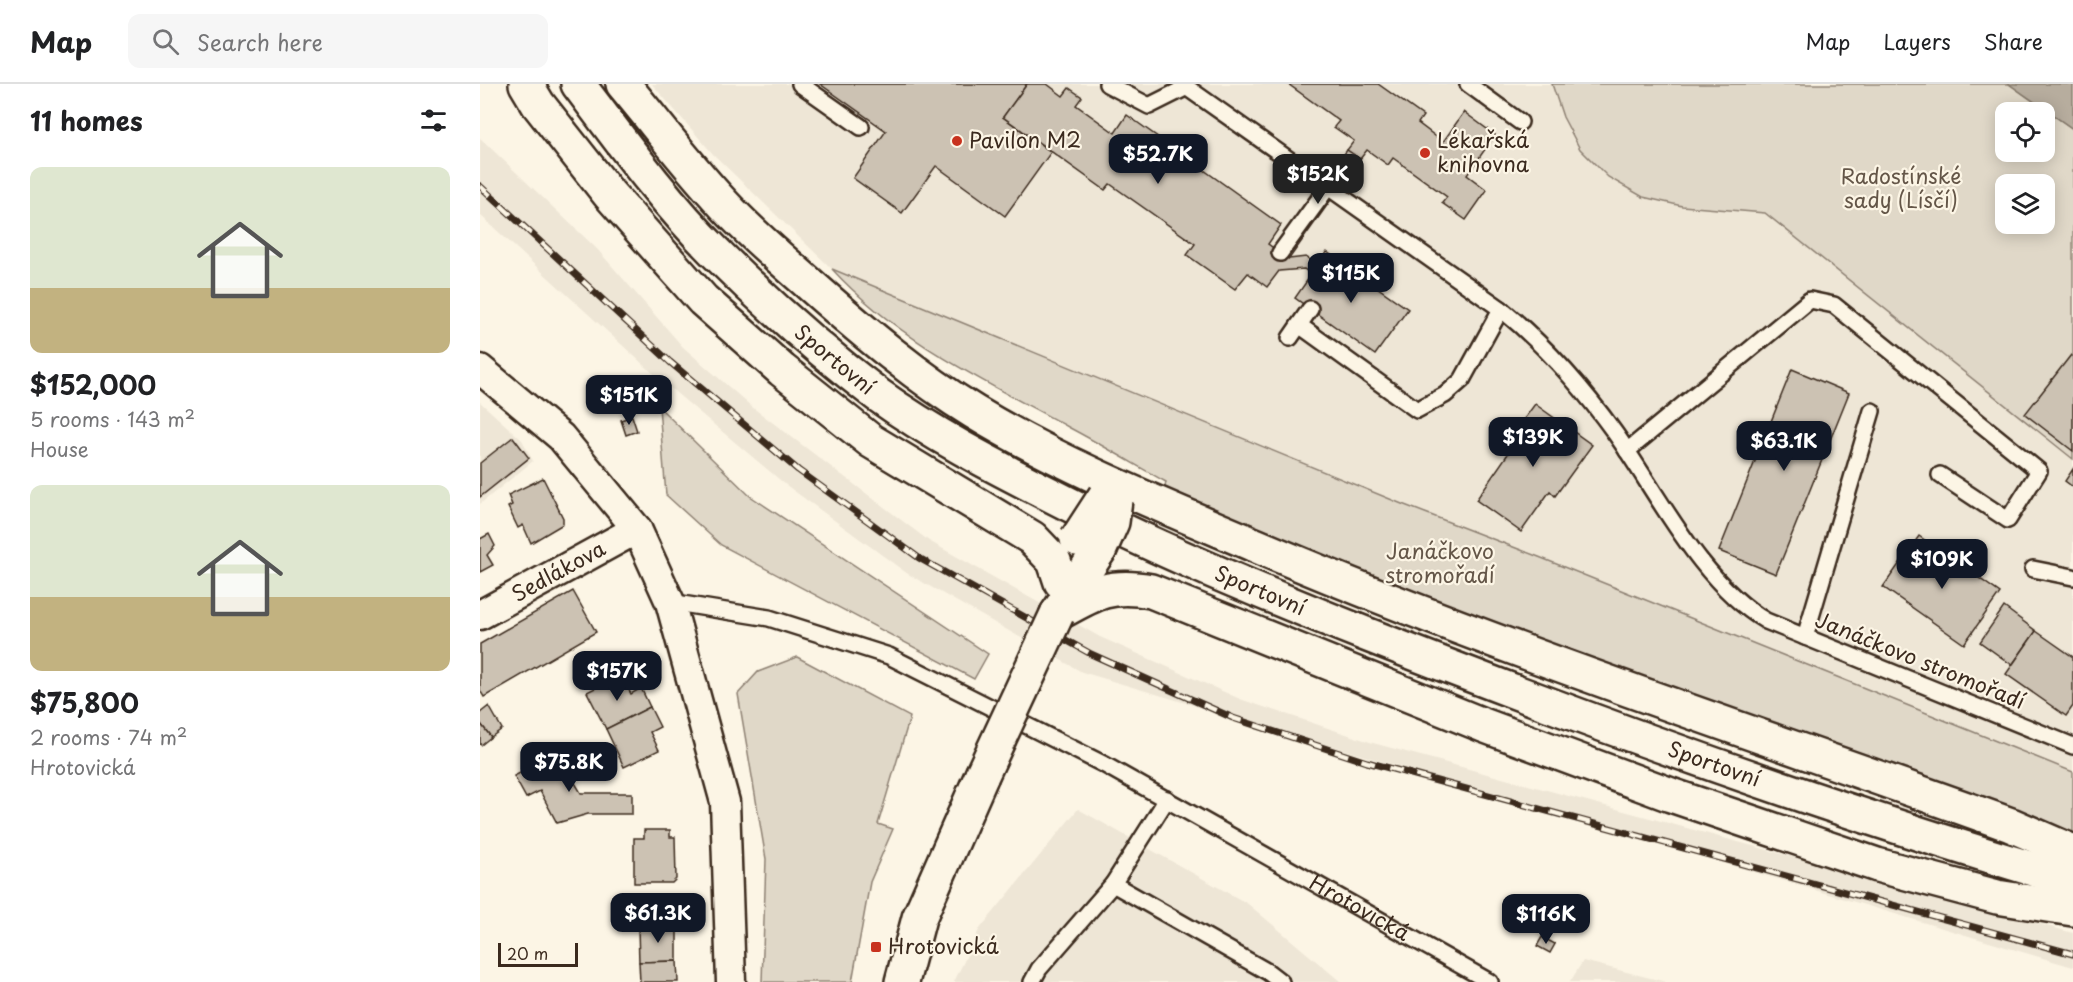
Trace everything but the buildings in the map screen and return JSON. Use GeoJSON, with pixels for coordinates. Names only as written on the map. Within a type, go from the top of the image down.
{"type":"FeatureCollection","features":[{"type":"Feature","properties":{"kind":"main road"},"geometry":{"type":"LineString","coordinates":[[526,84],[537,104],[609,194],[703,300],[782,370],[871,441],[1032,538],[1054,561],[1061,582]]}},
{"type":"Feature","properties":{"kind":"main road","name":"Sportovní"},"geometry":{"type":"LineString","coordinates":[[578,84],[639,164],[713,250],[799,330],[879,395],[941,436],[1008,474],[1131,536],[1198,566],[1496,686],[1693,757],[2073,881]]}},
{"type":"Feature","properties":{"kind":"main road"},"geometry":{"type":"LineString","coordinates":[[623,84],[732,213],[852,322],[923,378],[973,412],[1112,494],[1510,646],[2011,825],[2073,852]]}},
{"type":"Feature","properties":{"kind":"main road"},"geometry":{"type":"LineString","coordinates":[[902,982],[919,918],[1088,544],[1092,512],[1112,494]]}},
{"type":"Feature","properties":{"kind":"main road"},"geometry":{"type":"LineString","coordinates":[[1056,614],[1066,563],[1088,544]]}},
{"type":"Feature","properties":{"kind":"main road"},"geometry":{"type":"LineString","coordinates":[[1056,614],[1092,595],[1109,589],[1125,586],[1150,591],[1483,725],[1693,802],[1877,865],[1997,897],[2073,909]]}},
{"type":"Feature","properties":{"kind":"street"},"geometry":{"type":"LineString","coordinates":[[480,369],[561,437],[637,529],[670,602],[725,802],[731,982]]}},
{"type":"Feature","properties":{"kind":"street","name":"Sedlákova"},"geometry":{"type":"LineString","coordinates":[[480,615],[637,529]]}},
{"type":"Feature","properties":{"kind":"lane"},"geometry":{"type":"LineString","coordinates":[[800,84],[861,127]]}},
{"type":"Feature","properties":{"kind":"lane"},"geometry":{"type":"LineString","coordinates":[[1107,84],[1149,106],[1192,88]]}},
{"type":"Feature","properties":{"kind":"lane"},"geometry":{"type":"LineString","coordinates":[[1468,84],[1520,122]]}},
{"type":"Feature","properties":{"kind":"lane","name":"Janáčkovo stromořadí"},"geometry":{"type":"LineString","coordinates":[[1192,88],[1501,309],[1528,331],[1573,378],[1725,590],[1750,611],[1766,621],[2073,746]]}},
{"type":"Feature","properties":{"kind":"lane"},"geometry":{"type":"LineString","coordinates":[[1280,253],[1328,187]]}},
{"type":"Feature","properties":{"kind":"lane"},"geometry":{"type":"LineString","coordinates":[[1627,451],[1810,300],[1833,305],[2039,471],[2008,520],[1940,475]]}},
{"type":"Feature","properties":{"kind":"lane"},"geometry":{"type":"LineString","coordinates":[[1310,309],[1295,332],[1417,410],[1445,395],[1461,380],[1501,309]]}},
{"type":"Feature","properties":{"kind":"lane"},"geometry":{"type":"LineString","coordinates":[[1805,637],[1872,411]]}},
{"type":"Feature","properties":{"kind":"lane"},"geometry":{"type":"LineString","coordinates":[[2033,569],[2073,578]]}},
{"type":"Feature","properties":{"kind":"lane","name":"Hrotovická"},"geometry":{"type":"LineString","coordinates":[[670,602],[769,618],[889,656],[1105,765],[1490,982]]}},
{"type":"Feature","properties":{"kind":"lane"},"geometry":{"type":"LineString","coordinates":[[1032,982],[1040,969],[1113,884],[1167,799]]}},
{"type":"Feature","properties":{"kind":"lane"},"geometry":{"type":"LineString","coordinates":[[1113,884],[1268,972],[1281,982]]}},
{"type":"Feature","properties":{"kind":"shaded area"},"geometry":{"type":"Polygon","coordinates":[[[652,84],[1552,84],[1563,117],[1608,177],[1643,197],[1682,206],[1765,213],[2073,459],[2073,772],[1402,504],[832,269],[713,154],[652,84]]]}},
{"type":"Feature","properties":{"kind":"shaded area"},"geometry":{"type":"Polygon","coordinates":[[[2009,84],[2073,84],[2073,129],[2055,116],[2055,102],[2035,102],[2009,84]]]}},
{"type":"Feature","properties":{"kind":"shaded area"},"geometry":{"type":"Polygon","coordinates":[[[480,138],[597,249],[683,347],[752,407],[929,541],[1100,637],[1240,699],[1373,743],[2073,933],[2073,967],[1082,672],[908,574],[786,485],[656,376],[480,215],[480,138]]]}},
{"type":"Feature","properties":{"kind":"shaded area"},"geometry":{"type":"Polygon","coordinates":[[[480,402],[522,440],[533,461],[480,504],[480,402]]]}},
{"type":"Feature","properties":{"kind":"shaded area"},"geometry":{"type":"Polygon","coordinates":[[[1078,809],[1248,904],[1341,982],[954,982],[979,930],[1078,809]]]}},
{"type":"Feature","properties":{"kind":"shaded area"},"geometry":{"type":"Polygon","coordinates":[[[1583,961],[1666,982],[1570,982],[1583,961]]]}},
{"type":"Feature","properties":{"kind":"green space","name":"Radostínské sady (Lísčí)"},"geometry":{"type":"Polygon","coordinates":[[[1552,84],[2009,84],[2035,102],[1995,102],[1995,162],[2055,162],[2055,116],[2073,129],[2073,459],[1765,213],[1682,206],[1643,197],[1608,177],[1580,149],[1563,117],[1552,84]]]}},
{"type":"Feature","properties":{"kind":"green space","name":"Janáčkovo stromořadí"},"geometry":{"type":"Polygon","coordinates":[[[832,269],[1402,504],[2073,772],[2073,835],[1422,602],[1164,490],[1166,482],[975,376],[914,339],[858,295],[832,269]]]}},
{"type":"Feature","properties":{"kind":"green space"},"geometry":{"type":"Polygon","coordinates":[[[659,407],[750,496],[988,654],[974,679],[721,545],[666,495],[659,407]]]}},
{"type":"Feature","properties":{"kind":"green space"},"geometry":{"type":"Polygon","coordinates":[[[797,657],[910,717],[878,824],[893,829],[870,882],[852,982],[762,982],[766,859],[738,694],[758,672],[797,657]]]}},
{"type":"Feature","properties":{"kind":"railway"},"geometry":{"type":"LineString","coordinates":[[480,186],[670,362],[798,470],[919,558],[1091,654],[1233,718],[1367,762],[2073,954]]}},
{"type":"Feature","properties":{"kind":"place","name":"Pavilon M2"},"geometry":{"type":"Point","coordinates":[957,141]}},
{"type":"Feature","properties":{"kind":"place","name":"Lékařská knihovna"},"geometry":{"type":"Point","coordinates":[1425,153]}},
{"type":"Feature","properties":{"kind":"place","name":"Hrotovická"},"geometry":{"type":"Point","coordinates":[876,947]}}]}
